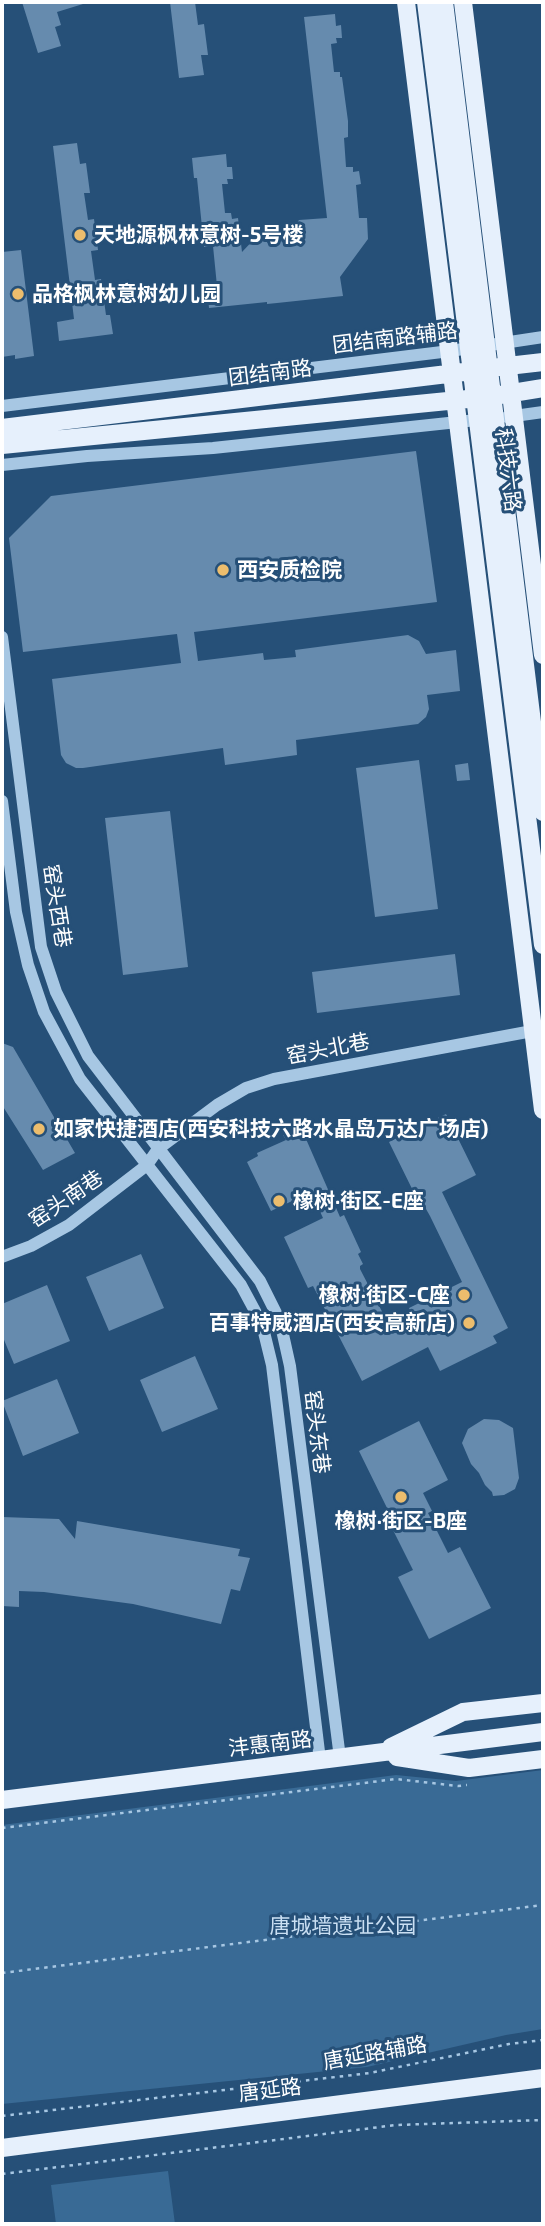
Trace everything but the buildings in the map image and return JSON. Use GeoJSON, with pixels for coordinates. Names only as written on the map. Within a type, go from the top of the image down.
{"type":"FeatureCollection","features":[{"type":"Feature","properties":{"kind":"main road"},"geometry":{"type":"LineString","coordinates":[[406,2],[450,351],[462,373]]}},
{"type":"Feature","properties":{"kind":"main road","name":"科技六路"},"geometry":{"type":"LineString","coordinates":[[426,2],[468,348],[462,373],[466,399],[496,418]]}},
{"type":"Feature","properties":{"kind":"main road"},"geometry":{"type":"LineString","coordinates":[[444,2],[496,343],[502,394],[496,418],[543,655]]}},
{"type":"Feature","properties":{"kind":"main road"},"geometry":{"type":"LineString","coordinates":[[463,2],[496,343]]}},
{"type":"Feature","properties":{"kind":"main road","name":"团结南路"},"geometry":{"type":"LineString","coordinates":[[2,428],[543,362]]}},
{"type":"Feature","properties":{"kind":"main road"},"geometry":{"type":"LineString","coordinates":[[2,445],[466,399],[543,388]]}},
{"type":"Feature","properties":{"kind":"main road"},"geometry":{"type":"LineString","coordinates":[[466,399],[460,421],[538,1030],[543,1110]]}},
{"type":"Feature","properties":{"kind":"main road","name":"科技六路"},"geometry":{"type":"LineString","coordinates":[[496,418],[543,812]]}},
{"type":"Feature","properties":{"kind":"main road","name":"科技六路"},"geometry":{"type":"LineString","coordinates":[[496,418],[543,945]]}},
{"type":"Feature","properties":{"kind":"main road"},"geometry":{"type":"LineString","coordinates":[[376,1754],[463,1712],[543,1703]]}},
{"type":"Feature","properties":{"kind":"main road","name":"沣惠南路"},"geometry":{"type":"LineString","coordinates":[[2,1800],[543,1732]]}},
{"type":"Feature","properties":{"kind":"main road"},"geometry":{"type":"LineString","coordinates":[[376,1754],[469,1768],[543,1759]]}},
{"type":"Feature","properties":{"kind":"main road","name":"唐延路"},"geometry":{"type":"LineString","coordinates":[[2,2148],[543,2078]]}},
{"type":"Feature","properties":{"kind":"street","name":"团结南路辅路"},"geometry":{"type":"LineString","coordinates":[[2,406],[450,351],[543,337]]}},
{"type":"Feature","properties":{"kind":"street"},"geometry":{"type":"LineString","coordinates":[[2,465],[87,456],[213,448],[543,412]]}},
{"type":"Feature","properties":{"kind":"street","name":"窑头西巷"},"geometry":{"type":"LineString","coordinates":[[2,637],[41,947],[56,992],[88,1056],[158,1149]]}},
{"type":"Feature","properties":{"kind":"street","name":"窑头西巷"},"geometry":{"type":"LineString","coordinates":[[2,801],[16,912],[28,965],[44,1012],[80,1079],[147,1165]]}},
{"type":"Feature","properties":{"kind":"street","name":"窑头北巷"},"geometry":{"type":"LineString","coordinates":[[147,1165],[158,1149],[217,1105],[246,1088],[274,1079],[538,1030]]}},
{"type":"Feature","properties":{"kind":"street","name":"窑头东巷"},"geometry":{"type":"LineString","coordinates":[[158,1149],[260,1280],[280,1321],[290,1366],[340,1758]]}},
{"type":"Feature","properties":{"kind":"street","name":"窑头东巷"},"geometry":{"type":"LineString","coordinates":[[147,1165],[240,1285],[262,1324],[272,1365],[320,1760]]}},
{"type":"Feature","properties":{"kind":"street","name":"窑头南巷"},"geometry":{"type":"LineString","coordinates":[[2,1257],[69,1225],[147,1165]]}},
{"type":"Feature","properties":{"kind":"path"},"geometry":{"type":"LineString","coordinates":[[2,1828],[396,1779],[471,1785]]}},
{"type":"Feature","properties":{"kind":"path"},"geometry":{"type":"LineString","coordinates":[[2,1973],[543,1905]]}},
{"type":"Feature","properties":{"kind":"path","name":"唐延路辅路"},"geometry":{"type":"LineString","coordinates":[[2,2116],[370,2073],[509,2044],[543,2040]]}},
{"type":"Feature","properties":{"kind":"path"},"geometry":{"type":"LineString","coordinates":[[2,2174],[396,2125],[543,2120]]}},
{"type":"Feature","properties":{"kind":"green space","name":"唐城墙遗址公园"},"geometry":{"type":"Polygon","coordinates":[[[543,1770],[543,2029],[367,2067],[2,2104],[2,1825],[396,1775],[456,1781],[543,1770]]]}},
{"type":"Feature","properties":{"kind":"green space"},"geometry":{"type":"Polygon","coordinates":[[[168,2171],[175,2224],[56,2224],[51,2185],[168,2171]]]}},
{"type":"Feature","properties":{"kind":"place","name":"天地源枫林意树-5号楼"},"geometry":{"type":"Point","coordinates":[80,235]}},
{"type":"Feature","properties":{"kind":"place","name":"品格枫林意树幼儿园"},"geometry":{"type":"Point","coordinates":[18,294]}},
{"type":"Feature","properties":{"kind":"place","name":"西安质检院"},"geometry":{"type":"Point","coordinates":[223,570]}},
{"type":"Feature","properties":{"kind":"place","name":"如家快捷酒店(西安科技六路水晶岛万达广场店)"},"geometry":{"type":"Point","coordinates":[39,1129]}},
{"type":"Feature","properties":{"kind":"place","name":"橡树·街区-E座"},"geometry":{"type":"Point","coordinates":[279,1201]}},
{"type":"Feature","properties":{"kind":"place","name":"橡树·街区-C座"},"geometry":{"type":"Point","coordinates":[464,1295]}},
{"type":"Feature","properties":{"kind":"place","name":"百事特威酒店(西安高新店)"},"geometry":{"type":"Point","coordinates":[469,1323]}},
{"type":"Feature","properties":{"kind":"place","name":"橡树·街区-B座"},"geometry":{"type":"Point","coordinates":[401,1497]}}]}
